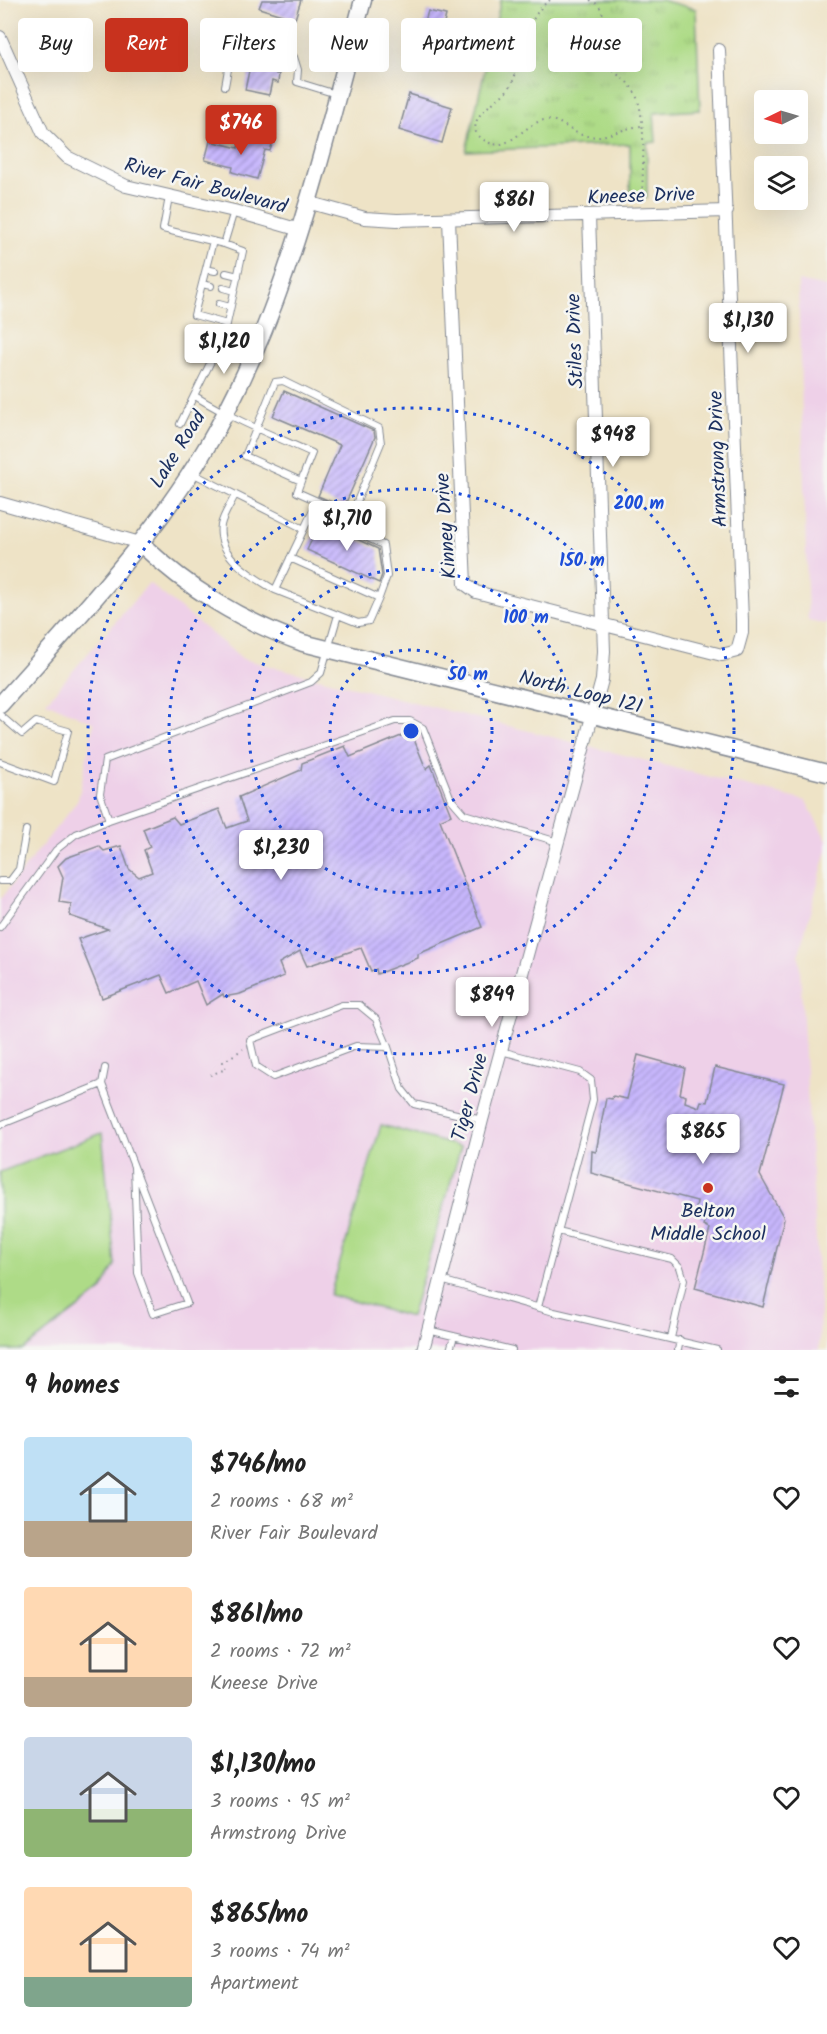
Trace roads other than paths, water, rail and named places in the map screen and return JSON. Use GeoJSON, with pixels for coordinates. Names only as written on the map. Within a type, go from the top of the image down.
{"type":"FeatureCollection","features":[{"type":"Feature","properties":{"kind":"main road","name":"Lake Road"},"geometry":{"type":"LineString","coordinates":[[0,705],[74,625],[140,543],[190,472],[224,413],[266,326],[300,230],[363,0]]}},
{"type":"Feature","properties":{"kind":"main road","name":"North Loop 121"},"geometry":{"type":"LineString","coordinates":[[140,543],[176,577],[230,611],[272,632],[329,651],[827,773]]}},
{"type":"Feature","properties":{"kind":"main road"},"geometry":{"type":"LineString","coordinates":[[805,767],[827,765]]}},
{"type":"Feature","properties":{"kind":"street","name":"River Fair Boulevard"},"geometry":{"type":"LineString","coordinates":[[0,37],[43,133],[66,157],[98,175],[126,186],[234,211],[300,230]]}},
{"type":"Feature","properties":{"kind":"street","name":"Armstrong Drive"},"geometry":{"type":"LineString","coordinates":[[719,50],[728,211],[742,626],[737,651]]}},
{"type":"Feature","properties":{"kind":"street","name":"Kneese Drive"},"geometry":{"type":"LineString","coordinates":[[307,202],[365,218],[449,220],[728,211]]}},
{"type":"Feature","properties":{"kind":"street","name":"Stiles Drive"},"geometry":{"type":"LineString","coordinates":[[589,216],[603,622],[602,680],[594,716]]}},
{"type":"Feature","properties":{"kind":"street","name":"Kinney Drive"},"geometry":{"type":"LineString","coordinates":[[449,220],[465,584],[476,592],[603,622],[722,655],[737,651]]}},
{"type":"Feature","properties":{"kind":"street"},"geometry":{"type":"LineString","coordinates":[[0,503],[140,543]]}},
{"type":"Feature","properties":{"kind":"street","name":"Tiger Drive"},"geometry":{"type":"LineString","coordinates":[[423,1350],[482,1120],[594,716]]}},
{"type":"Feature","properties":{"kind":"lane"},"geometry":{"type":"LineString","coordinates":[[225,86],[232,55],[241,47],[251,46],[294,57],[298,70],[297,82],[337,94]]}},
{"type":"Feature","properties":{"kind":"lane"},"geometry":{"type":"LineString","coordinates":[[170,196],[163,229],[243,251],[227,324],[214,358],[180,424]]}},
{"type":"Feature","properties":{"kind":"lane"},"geometry":{"type":"LineString","coordinates":[[224,244],[234,211]]}},
{"type":"Feature","properties":{"kind":"lane"},"geometry":{"type":"LineString","coordinates":[[213,241],[194,315],[227,324]]}},
{"type":"Feature","properties":{"kind":"lane"},"geometry":{"type":"LineString","coordinates":[[206,269],[215,271]]}},
{"type":"Feature","properties":{"kind":"lane"},"geometry":{"type":"LineString","coordinates":[[226,273],[238,276]]}},
{"type":"Feature","properties":{"kind":"lane"},"geometry":{"type":"LineString","coordinates":[[202,284],[211,286]]}},
{"type":"Feature","properties":{"kind":"lane"},"geometry":{"type":"LineString","coordinates":[[223,288],[234,291]]}},
{"type":"Feature","properties":{"kind":"lane"},"geometry":{"type":"LineString","coordinates":[[198,299],[207,301]]}},
{"type":"Feature","properties":{"kind":"lane"},"geometry":{"type":"LineString","coordinates":[[219,304],[230,307]]}},
{"type":"Feature","properties":{"kind":"lane"},"geometry":{"type":"LineString","coordinates":[[195,396],[224,413],[256,428],[312,453],[297,492],[351,516],[381,443],[379,428],[374,423],[278,381],[275,382],[256,428],[244,456],[301,481]]}},
{"type":"Feature","properties":{"kind":"lane"},"geometry":{"type":"LineString","coordinates":[[190,472],[304,529]]}},
{"type":"Feature","properties":{"kind":"lane"},"geometry":{"type":"LineString","coordinates":[[235,495],[221,524],[225,547],[248,572],[275,590],[358,623],[369,621],[379,598],[387,570],[383,545],[312,512],[275,590]]}},
{"type":"Feature","properties":{"kind":"lane"},"geometry":{"type":"LineString","coordinates":[[290,558],[379,598]]}},
{"type":"Feature","properties":{"kind":"lane"},"geometry":{"type":"LineString","coordinates":[[109,820],[100,794],[105,760],[311,682],[321,673],[338,615]]}},
{"type":"Feature","properties":{"kind":"lane"},"geometry":{"type":"LineString","coordinates":[[0,715],[22,734],[36,722],[68,731],[54,782],[0,762]]}},
{"type":"Feature","properties":{"kind":"lane"},"geometry":{"type":"LineString","coordinates":[[0,927],[56,850],[76,834],[109,820],[395,721],[410,721],[423,728],[457,808],[464,814],[558,842]]}},
{"type":"Feature","properties":{"kind":"lane"},"geometry":{"type":"LineString","coordinates":[[0,881],[10,882],[19,869],[26,830]]}},
{"type":"Feature","properties":{"kind":"lane"},"geometry":{"type":"LineString","coordinates":[[388,1047],[356,1046],[273,1077],[256,1066],[250,1040],[342,1005],[359,1005],[376,1019],[388,1047],[402,1089],[414,1104],[482,1120]]}},
{"type":"Feature","properties":{"kind":"lane"},"geometry":{"type":"LineString","coordinates":[[501,1051],[580,1072],[591,1080],[593,1100],[538,1307]]}},
{"type":"Feature","properties":{"kind":"lane"},"geometry":{"type":"LineString","coordinates":[[105,1068],[102,1084],[188,1303],[153,1314],[138,1273],[134,1167]]}},
{"type":"Feature","properties":{"kind":"lane"},"geometry":{"type":"LineString","coordinates":[[0,1125],[102,1084]]}},
{"type":"Feature","properties":{"kind":"lane"},"geometry":{"type":"LineString","coordinates":[[558,1232],[672,1258],[680,1267],[684,1280],[671,1338]]}},
{"type":"Feature","properties":{"kind":"lane"},"geometry":{"type":"LineString","coordinates":[[441,1280],[538,1307],[717,1350]]}},
{"type":"Feature","properties":{"kind":"lane"},"geometry":{"type":"LineString","coordinates":[[428,1330],[454,1336],[484,1347],[512,1350]]}},
{"type":"Feature","properties":{"kind":"lane"},"geometry":{"type":"LineString","coordinates":[[450,1350],[454,1336]]}},
{"type":"Feature","properties":{"kind":"lane"},"geometry":{"type":"LineString","coordinates":[[678,1350],[680,1340]]}},
{"type":"Feature","properties":{"kind":"place","name":"Belton Middle School"},"geometry":{"type":"Point","coordinates":[708,1188]}}]}
